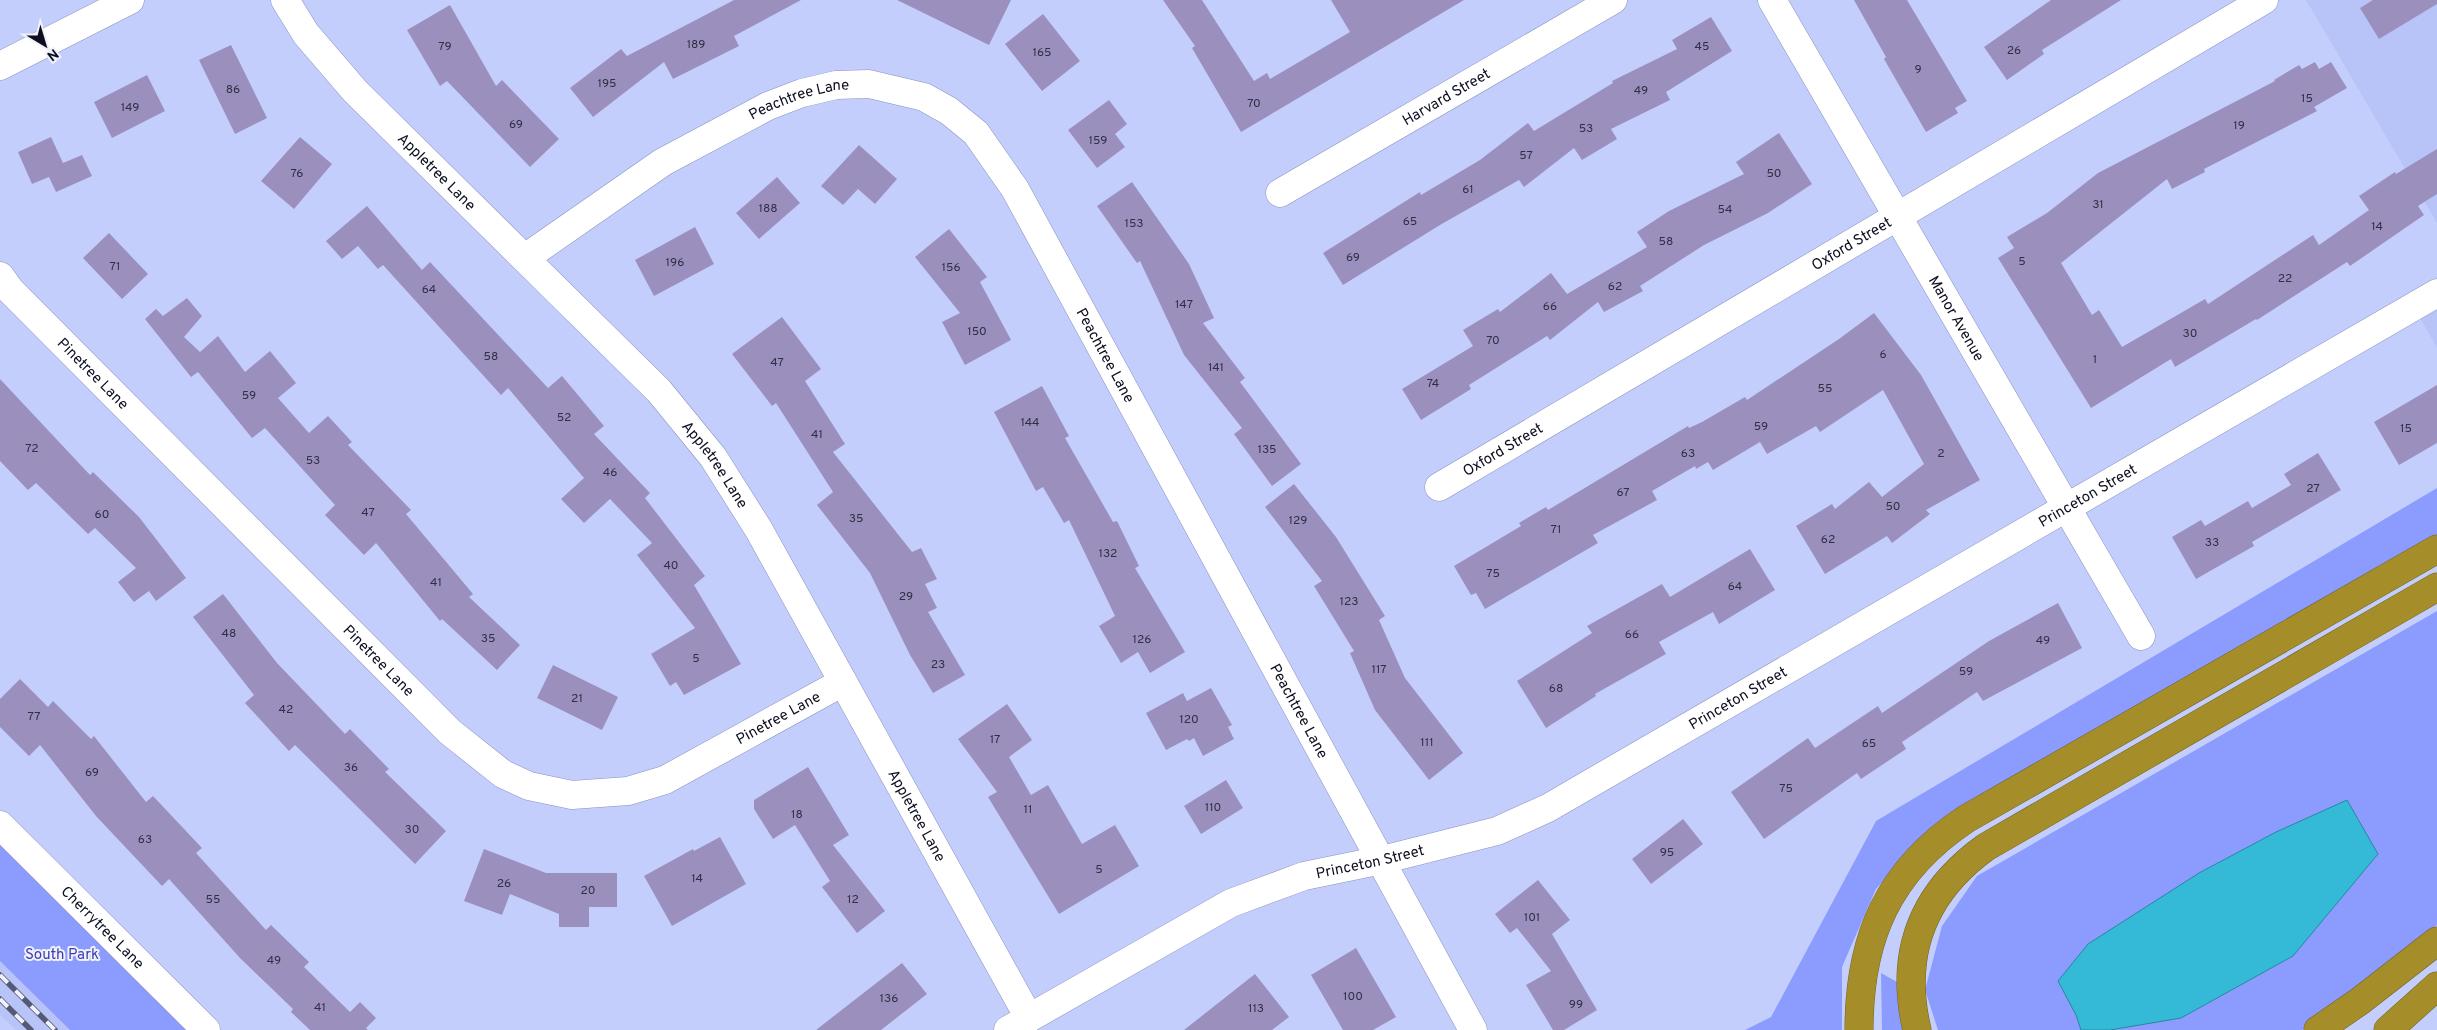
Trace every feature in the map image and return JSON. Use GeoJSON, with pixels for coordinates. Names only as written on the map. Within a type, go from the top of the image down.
{"type":"FeatureCollection","features":[{"type":"Feature","properties":{"kind":"highway"},"geometry":{"type":"LineString","coordinates":[[1859,1030],[1864,967],[1878,920],[1898,882],[1929,847],[1974,814],[2437,549]]}},
{"type":"Feature","properties":{"kind":"highway"},"geometry":{"type":"LineString","coordinates":[[1917,1030],[1912,1009],[1910,981],[1919,927],[1940,892],[1969,859],[1986,847],[2437,587]]}},
{"type":"Feature","properties":{"kind":"highway"},"geometry":{"type":"LineString","coordinates":[[2318,1030],[2360,1001],[2437,941]]}},
{"type":"Feature","properties":{"kind":"highway"},"geometry":{"type":"LineString","coordinates":[[2388,1030],[2437,986]]}},
{"type":"Feature","properties":{"kind":"street"},"geometry":{"type":"LineString","coordinates":[[0,66],[130,0]]}},
{"type":"Feature","properties":{"kind":"street","name":"Appletree Lane"},"geometry":{"type":"LineString","coordinates":[[285,0],[306,34],[355,91],[659,391],[713,457],[759,530],[843,682],[1018,1024]]}},
{"type":"Feature","properties":{"kind":"street","name":"Harvard Street"},"geometry":{"type":"LineString","coordinates":[[1280,193],[1613,0]]}},
{"type":"Feature","properties":{"kind":"street","name":"Manor Avenue"},"geometry":{"type":"LineString","coordinates":[[1772,0],[2068,506],[2141,636]]}},
{"type":"Feature","properties":{"kind":"street","name":"Oxford Street"},"geometry":{"type":"LineString","coordinates":[[1438,487],[2264,0]]}},
{"type":"Feature","properties":{"kind":"street","name":"Peachtree Lane"},"geometry":{"type":"LineString","coordinates":[[525,258],[664,162],[768,106],[802,93],[836,85],[869,84],[924,96],[949,111],[976,133],[1015,190],[1473,1030]]}},
{"type":"Feature","properties":{"kind":"street","name":"Pinetree Lane"},"geometry":{"type":"LineString","coordinates":[[0,276],[10,290],[450,732],[503,774],[529,786],[572,795],[628,792],[665,780],[843,682]]}},
{"type":"Feature","properties":{"kind":"street","name":"Princeton Street"},"geometry":{"type":"LineString","coordinates":[[1018,1024],[1231,903],[1304,876],[1382,860],[1498,831],[1548,808],[2437,293]]}},
{"type":"Feature","properties":{"kind":"street","name":"Cherrytree Lane"},"geometry":{"type":"LineString","coordinates":[[0,826],[206,1030]]}},
{"type":"Feature","properties":{"kind":"shaded area"},"geometry":{"type":"Polygon","coordinates":[[[2306,0],[2437,0],[2437,223],[2306,0]]]}},
{"type":"Feature","properties":{"kind":"shaded area"},"geometry":{"type":"Polygon","coordinates":[[[2437,291],[2437,348],[2413,305],[2437,291]]]}},
{"type":"Feature","properties":{"kind":"shaded area"},"geometry":{"type":"Polygon","coordinates":[[[2347,800],[2378,854],[2293,956],[2181,1018],[2110,1030],[2081,1030],[2076,1015],[2058,981],[2088,944],[2199,873],[2276,832],[2347,800]]]}},
{"type":"Feature","properties":{"kind":"shaded area"},"geometry":{"type":"Polygon","coordinates":[[[0,961],[70,1030],[16,1030],[0,1015],[0,961]]]}},
{"type":"Feature","properties":{"kind":"green space"},"geometry":{"type":"Polygon","coordinates":[[[2437,488],[2437,535],[1933,827],[1876,889],[1842,967],[1842,1030],[1745,1030],[1771,1017],[1876,821],[2437,488]]]}},
{"type":"Feature","properties":{"kind":"green space"},"geometry":{"type":"Polygon","coordinates":[[[2437,611],[2437,925],[2370,981],[2302,1030],[1938,1030],[1925,990],[1942,926],[1977,876],[2437,611]]]}},
{"type":"Feature","properties":{"kind":"green space","name":"South Park"},"geometry":{"type":"Polygon","coordinates":[[[0,825],[206,1030],[70,1030],[0,961],[0,825]]]}},
{"type":"Feature","properties":{"kind":"green space"},"geometry":{"type":"Polygon","coordinates":[[[1881,973],[1897,982],[1904,1030],[1882,1030],[1881,973]]]}},
{"type":"Feature","properties":{"kind":"building"},"geometry":{"type":"Polygon","coordinates":[[[734,0],[801,0],[734,36],[739,46],[673,79],[664,62],[593,117],[570,88],[621,49],[627,56],[734,0]]]}},
{"type":"Feature","properties":{"kind":"building"},"geometry":{"type":"Polygon","coordinates":[[[897,0],[1011,0],[989,45],[897,0]]]}},
{"type":"Feature","properties":{"kind":"building"},"geometry":{"type":"Polygon","coordinates":[[[1163,0],[1202,0],[1254,81],[1267,73],[1270,79],[1350,32],[1331,0],[1464,0],[1241,132],[1192,48],[1195,46],[1163,0]]]}},
{"type":"Feature","properties":{"kind":"building"},"geometry":{"type":"Polygon","coordinates":[[[1854,0],[1907,0],[1967,101],[1955,108],[1958,113],[1926,132],[1884,59],[1886,57],[1854,0]]]}},
{"type":"Feature","properties":{"kind":"building"},"geometry":{"type":"Polygon","coordinates":[[[2051,0],[2121,0],[2042,50],[2044,54],[2007,80],[1984,47],[2051,0]]]}},
{"type":"Feature","properties":{"kind":"building"},"geometry":{"type":"Polygon","coordinates":[[[2373,0],[2437,0],[2437,4],[2379,39],[2360,8],[2373,0]]]}},
{"type":"Feature","properties":{"kind":"building"},"geometry":{"type":"Polygon","coordinates":[[[450,5],[496,86],[502,80],[559,139],[530,167],[447,81],[440,86],[407,30],[450,5]]]}},
{"type":"Feature","properties":{"kind":"building"},"geometry":{"type":"Polygon","coordinates":[[[1043,14],[1080,61],[1042,91],[1005,44],[1043,14]]]}},
{"type":"Feature","properties":{"kind":"building"},"geometry":{"type":"Polygon","coordinates":[[[1711,17],[1732,51],[1666,92],[1670,100],[1611,129],[1617,139],[1582,160],[1574,148],[1524,187],[1519,180],[1440,225],[1343,285],[1323,253],[1420,192],[1421,195],[1480,160],[1528,123],[1534,131],[1613,83],[1612,81],[1677,49],[1672,40],[1711,17]]]}},
{"type":"Feature","properties":{"kind":"building"},"geometry":{"type":"Polygon","coordinates":[[[231,45],[267,118],[235,134],[199,60],[231,45]]]}},
{"type":"Feature","properties":{"kind":"building"},"geometry":{"type":"Polygon","coordinates":[[[2315,62],[2319,69],[2331,62],[2347,88],[2314,107],[2317,111],[2204,169],[2205,172],[2172,189],[2167,179],[2061,263],[2092,315],[2099,310],[2122,347],[2205,299],[2208,304],[2313,235],[2319,245],[2369,210],[2359,196],[2395,172],[2396,174],[2437,149],[2437,194],[2418,206],[2424,215],[2350,266],[2347,262],[2257,320],[2175,367],[2171,359],[2091,408],[1998,258],[2014,248],[2007,237],[2047,213],[2098,173],[2275,81],[2299,65],[2302,69],[2315,62]]]}},
{"type":"Feature","properties":{"kind":"building"},"geometry":{"type":"Polygon","coordinates":[[[147,75],[165,111],[112,138],[94,102],[147,75]]]}},
{"type":"Feature","properties":{"kind":"building"},"geometry":{"type":"Polygon","coordinates":[[[1109,100],[1127,124],[1115,134],[1125,147],[1097,168],[1068,130],[1109,100]]]}},
{"type":"Feature","properties":{"kind":"building"},"geometry":{"type":"Polygon","coordinates":[[[1779,133],[1812,184],[1768,213],[1704,245],[1640,286],[1643,291],[1604,312],[1598,302],[1550,340],[1547,336],[1469,385],[1471,389],[1421,420],[1402,389],[1473,346],[1463,330],[1498,309],[1500,312],[1551,273],[1567,294],[1647,247],[1637,232],[1669,211],[1744,174],[1736,162],[1779,133]]]}},
{"type":"Feature","properties":{"kind":"building"},"geometry":{"type":"Polygon","coordinates":[[[51,137],[63,163],[82,155],[92,176],[56,192],[49,177],[32,184],[18,152],[51,137]]]}},
{"type":"Feature","properties":{"kind":"building"},"geometry":{"type":"Polygon","coordinates":[[[300,137],[332,164],[294,209],[261,181],[300,137]]]}},
{"type":"Feature","properties":{"kind":"building"},"geometry":{"type":"Polygon","coordinates":[[[859,145],[897,179],[875,204],[858,189],[843,205],[821,186],[859,145]]]}},
{"type":"Feature","properties":{"kind":"building"},"geometry":{"type":"Polygon","coordinates":[[[777,177],[800,203],[759,239],[736,213],[777,177]]]}},
{"type":"Feature","properties":{"kind":"building"},"geometry":{"type":"Polygon","coordinates":[[[1132,182],[1189,264],[1214,318],[1203,323],[1245,378],[1240,382],[1301,464],[1272,486],[1234,434],[1242,428],[1184,355],[1140,261],[1137,263],[1097,206],[1132,182]]]}},
{"type":"Feature","properties":{"kind":"building"},"geometry":{"type":"Polygon","coordinates":[[[367,206],[422,270],[430,262],[548,388],[562,376],[604,426],[594,434],[650,493],[645,498],[705,576],[694,585],[741,664],[684,695],[676,682],[670,686],[651,654],[695,628],[637,555],[652,543],[610,499],[584,523],[561,499],[584,478],[508,388],[501,395],[383,265],[378,269],[358,246],[342,259],[326,241],[367,206]]]}},
{"type":"Feature","properties":{"kind":"building"},"geometry":{"type":"Polygon","coordinates":[[[695,227],[714,264],[654,296],[635,260],[695,227]]]}},
{"type":"Feature","properties":{"kind":"building"},"geometry":{"type":"Polygon","coordinates":[[[949,229],[987,277],[980,282],[1011,340],[965,365],[942,322],[960,313],[915,257],[949,229]]]}},
{"type":"Feature","properties":{"kind":"building"},"geometry":{"type":"Polygon","coordinates":[[[109,233],[148,274],[122,299],[83,258],[109,233]]]}},
{"type":"Feature","properties":{"kind":"building"},"geometry":{"type":"Polygon","coordinates":[[[187,298],[202,316],[184,337],[200,352],[218,336],[245,372],[270,351],[296,383],[278,398],[309,433],[328,416],[352,442],[348,445],[411,510],[406,514],[473,594],[469,597],[520,645],[497,670],[442,619],[440,621],[376,543],[364,555],[325,515],[335,505],[265,428],[252,438],[198,372],[191,377],[145,319],[156,309],[163,316],[187,298]]]}},
{"type":"Feature","properties":{"kind":"building"},"geometry":{"type":"Polygon","coordinates":[[[1874,313],[1921,375],[1980,480],[1926,510],[1930,514],[1892,543],[1887,536],[1825,574],[1796,526],[1832,504],[1835,509],[1869,482],[1882,497],[1924,464],[1883,390],[1820,432],[1816,426],[1767,454],[1760,442],[1713,470],[1708,462],[1696,469],[1695,466],[1652,491],[1657,500],[1593,535],[1598,543],[1485,609],[1476,593],[1471,595],[1454,566],[1521,526],[1519,523],[1546,507],[1548,510],[1688,426],[1689,428],[1702,422],[1745,397],[1747,400],[1839,339],[1874,313]]]}},
{"type":"Feature","properties":{"kind":"building"},"geometry":{"type":"Polygon","coordinates":[[[782,317],[821,369],[805,381],[845,444],[833,452],[912,552],[921,548],[937,579],[925,584],[937,608],[928,612],[965,675],[933,693],[910,655],[870,573],[817,505],[833,492],[776,403],[772,406],[732,354],[782,317]]]}},
{"type":"Feature","properties":{"kind":"building"},"geometry":{"type":"Polygon","coordinates":[[[0,379],[90,475],[93,472],[139,517],[186,578],[156,601],[149,591],[134,602],[118,582],[136,568],[95,528],[88,534],[36,483],[28,490],[0,461],[0,379]]]}},
{"type":"Feature","properties":{"kind":"building"},"geometry":{"type":"Polygon","coordinates":[[[2437,385],[2437,443],[2399,465],[2374,422],[2437,385]]]}},
{"type":"Feature","properties":{"kind":"building"},"geometry":{"type":"Polygon","coordinates":[[[1042,386],[1069,436],[1065,438],[1113,522],[1117,521],[1139,566],[1135,568],[1185,652],[1150,673],[1138,652],[1121,663],[1099,626],[1115,616],[1069,520],[1064,523],[1043,487],[1036,491],[994,412],[1042,386]]]}},
{"type":"Feature","properties":{"kind":"building"},"geometry":{"type":"Polygon","coordinates":[[[2318,453],[2341,490],[2252,542],[2254,546],[2196,579],[2172,537],[2201,520],[2205,526],[2248,501],[2252,508],[2291,485],[2284,474],[2318,453]]]}},
{"type":"Feature","properties":{"kind":"building"},"geometry":{"type":"Polygon","coordinates":[[[1294,484],[1336,537],[1385,616],[1379,620],[1405,678],[1463,753],[1429,780],[1375,710],[1350,653],[1354,651],[1314,586],[1322,581],[1265,507],[1294,484]]]}},
{"type":"Feature","properties":{"kind":"building"},"geometry":{"type":"Polygon","coordinates":[[[1750,549],[1775,590],[1719,624],[1713,612],[1659,642],[1666,654],[1595,694],[1596,696],[1546,728],[1517,681],[1592,633],[1587,626],[1662,584],[1670,597],[1750,549]]]}},
{"type":"Feature","properties":{"kind":"building"},"geometry":{"type":"Polygon","coordinates":[[[223,594],[277,663],[345,734],[350,729],[389,769],[385,772],[446,831],[415,864],[295,745],[289,751],[245,703],[254,695],[193,617],[223,594]]]}},
{"type":"Feature","properties":{"kind":"building"},"geometry":{"type":"Polygon","coordinates":[[[2058,603],[2082,648],[1983,701],[1977,692],[1902,742],[1906,749],[1861,779],[1857,773],[1764,839],[1731,792],[1808,738],[1815,748],[1878,706],[1882,713],[1989,641],[2058,603]]]}},
{"type":"Feature","properties":{"kind":"building"},"geometry":{"type":"Polygon","coordinates":[[[553,665],[618,697],[602,730],[537,698],[553,665]]]}},
{"type":"Feature","properties":{"kind":"building"},"geometry":{"type":"Polygon","coordinates":[[[20,679],[48,707],[53,701],[91,739],[94,736],[146,802],[153,796],[202,848],[196,853],[266,930],[271,925],[309,962],[304,967],[350,1012],[360,1002],[376,1018],[366,1028],[368,1030],[310,1030],[291,1012],[293,1009],[240,958],[169,879],[162,886],[96,816],[40,745],[29,756],[0,727],[0,699],[20,679]]]}},
{"type":"Feature","properties":{"kind":"building"},"geometry":{"type":"Polygon","coordinates":[[[1211,688],[1232,725],[1228,727],[1234,739],[1203,756],[1194,738],[1189,741],[1187,739],[1166,750],[1146,713],[1183,693],[1187,701],[1211,688]]]}},
{"type":"Feature","properties":{"kind":"building"},"geometry":{"type":"Polygon","coordinates":[[[1007,704],[1032,740],[1009,757],[1031,795],[1048,785],[1082,844],[1115,825],[1139,866],[1059,914],[988,797],[997,792],[958,739],[1007,704]]]}},
{"type":"Feature","properties":{"kind":"building"},"geometry":{"type":"Polygon","coordinates":[[[808,767],[849,835],[833,845],[885,911],[857,933],[822,887],[830,881],[795,825],[773,839],[754,809],[754,800],[808,767]]]}},
{"type":"Feature","properties":{"kind":"building"},"geometry":{"type":"Polygon","coordinates":[[[1226,780],[1243,808],[1201,834],[1184,806],[1226,780]]]}},
{"type":"Feature","properties":{"kind":"building"},"geometry":{"type":"Polygon","coordinates":[[[1683,819],[1703,844],[1651,884],[1632,859],[1683,819]]]}},
{"type":"Feature","properties":{"kind":"building"},"geometry":{"type":"Polygon","coordinates":[[[720,837],[746,884],[672,926],[644,876],[693,849],[694,851],[720,837]]]}},
{"type":"Feature","properties":{"kind":"building"},"geometry":{"type":"Polygon","coordinates":[[[484,849],[546,873],[617,873],[617,907],[589,907],[589,927],[559,927],[559,914],[510,894],[502,915],[464,901],[484,849]]]}},
{"type":"Feature","properties":{"kind":"building"},"geometry":{"type":"Polygon","coordinates":[[[1538,880],[1570,920],[1552,934],[1597,1010],[1564,1030],[1553,1030],[1526,985],[1551,971],[1517,928],[1510,933],[1495,914],[1538,880]]]}},
{"type":"Feature","properties":{"kind":"building"},"geometry":{"type":"Polygon","coordinates":[[[1356,948],[1396,1017],[1373,1030],[1343,1030],[1311,975],[1356,948]]]}},
{"type":"Feature","properties":{"kind":"building"},"geometry":{"type":"Polygon","coordinates":[[[902,963],[927,994],[881,1030],[816,1030],[902,963]]]}},
{"type":"Feature","properties":{"kind":"building"},"geometry":{"type":"Polygon","coordinates":[[[1255,974],[1289,1017],[1272,1030],[1184,1030],[1255,974]]]}},
{"type":"Feature","properties":{"kind":"railway"},"geometry":{"type":"LineString","coordinates":[[0,975],[55,1030]]}},
{"type":"Feature","properties":{"kind":"railway"},"geometry":{"type":"LineString","coordinates":[[0,999],[31,1030]]}}]}
